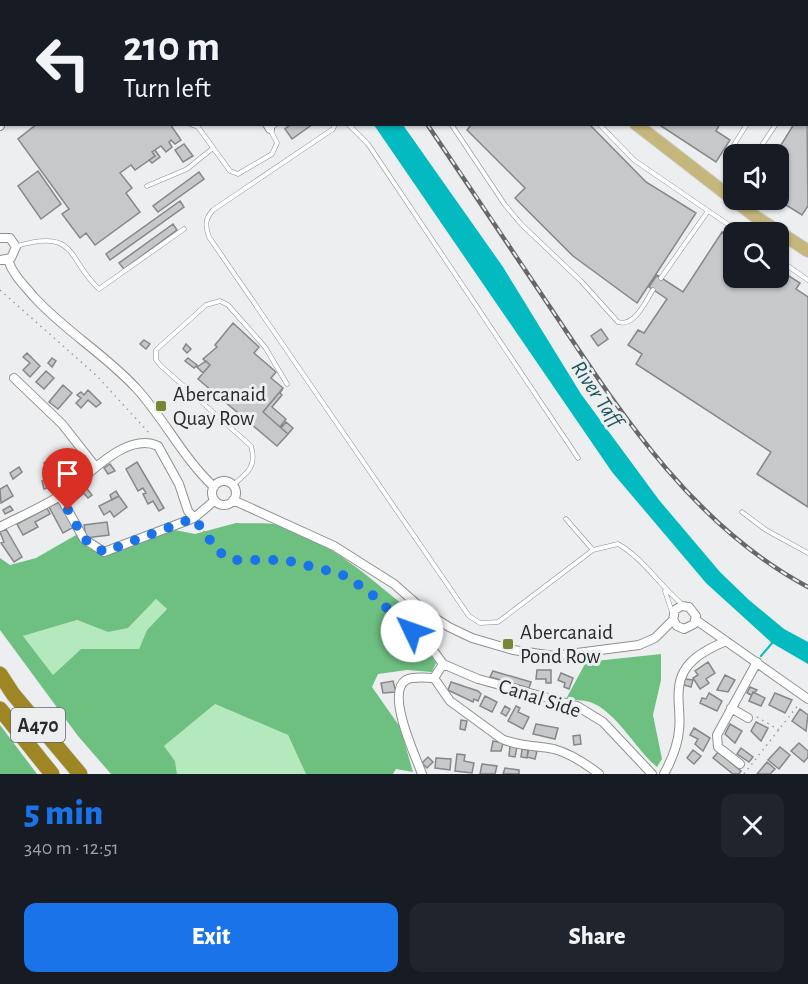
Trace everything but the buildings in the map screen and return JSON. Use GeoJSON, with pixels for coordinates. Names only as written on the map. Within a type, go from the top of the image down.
{"type":"FeatureCollection","features":[{"type":"Feature","properties":{"kind":"highway","name":"A470"},"geometry":{"type":"LineString","coordinates":[[0,674],[13,694],[80,774]]}},
{"type":"Feature","properties":{"kind":"highway","name":"A470"},"geometry":{"type":"LineString","coordinates":[[0,709],[52,774]]}},
{"type":"Feature","properties":{"kind":"main road"},"geometry":{"type":"LineString","coordinates":[[639,126],[756,217],[808,251]]}},
{"type":"Feature","properties":{"kind":"street"},"geometry":{"type":"LineString","coordinates":[[1,235],[10,238],[16,247],[14,255],[4,260],[11,270],[42,306],[113,365],[138,390],[198,472],[214,487]]}},
{"type":"Feature","properties":{"kind":"street"},"geometry":{"type":"LineString","coordinates":[[14,378],[62,424],[95,466]]}},
{"type":"Feature","properties":{"kind":"street"},"geometry":{"type":"LineString","coordinates":[[0,527],[60,496],[95,466],[139,443],[158,446],[166,457],[188,511],[194,518]]}},
{"type":"Feature","properties":{"kind":"street"},"geometry":{"type":"LineString","coordinates":[[223,481],[233,485],[236,491],[233,500],[224,505],[214,501],[212,494],[214,487],[223,481]]}},
{"type":"Feature","properties":{"kind":"street"},"geometry":{"type":"LineString","coordinates":[[60,496],[84,539],[104,552],[194,518],[214,501]]}},
{"type":"Feature","properties":{"kind":"street"},"geometry":{"type":"LineString","coordinates":[[233,500],[334,546],[394,584],[427,613],[472,638],[492,645],[554,656],[639,645],[655,638],[683,606],[693,609],[696,620],[806,698]]}},
{"type":"Feature","properties":{"kind":"street"},"geometry":{"type":"LineString","coordinates":[[427,613],[420,629],[443,664],[434,678]]}},
{"type":"Feature","properties":{"kind":"street"},"geometry":{"type":"LineString","coordinates":[[673,617],[676,626],[684,629],[692,627],[696,620]]}},
{"type":"Feature","properties":{"kind":"street"},"geometry":{"type":"LineString","coordinates":[[664,774],[679,733],[678,687],[681,677],[686,667],[704,651],[726,641]]}},
{"type":"Feature","properties":{"kind":"street"},"geometry":{"type":"LineString","coordinates":[[740,764],[718,747],[717,735],[757,662]]}},
{"type":"Feature","properties":{"kind":"street","name":"Canal Side"},"geometry":{"type":"LineString","coordinates":[[443,664],[478,679],[577,706],[603,722],[652,774]]}},
{"type":"Feature","properties":{"kind":"street"},"geometry":{"type":"LineString","coordinates":[[422,774],[405,727],[399,689],[404,681],[410,679],[434,678]]}},
{"type":"Feature","properties":{"kind":"street"},"geometry":{"type":"LineString","coordinates":[[434,678],[450,701],[502,739],[511,743],[553,749],[582,760],[599,774]]}},
{"type":"Feature","properties":{"kind":"street"},"geometry":{"type":"LineString","coordinates":[[731,708],[748,718]]}},
{"type":"Feature","properties":{"kind":"lane"},"geometry":{"type":"LineString","coordinates":[[195,126],[230,171],[243,173],[274,151],[276,140],[271,126]]}},
{"type":"Feature","properties":{"kind":"lane"},"geometry":{"type":"LineString","coordinates":[[334,126],[213,210],[207,217],[206,227],[209,237],[469,616],[480,623],[498,622],[593,550],[618,544],[633,552],[664,590],[683,606]]}},
{"type":"Feature","properties":{"kind":"lane"},"geometry":{"type":"LineString","coordinates":[[350,126],[368,144],[578,458]]}},
{"type":"Feature","properties":{"kind":"lane"},"geometry":{"type":"LineString","coordinates":[[452,126],[505,205],[522,225],[581,281],[618,322],[628,323],[634,319],[653,290]]}},
{"type":"Feature","properties":{"kind":"lane"},"geometry":{"type":"LineString","coordinates":[[601,126],[634,160],[724,222]]}},
{"type":"Feature","properties":{"kind":"lane"},"geometry":{"type":"LineString","coordinates":[[734,144],[746,126]]}},
{"type":"Feature","properties":{"kind":"lane"},"geometry":{"type":"LineString","coordinates":[[763,144],[775,126]]}},
{"type":"Feature","properties":{"kind":"lane"},"geometry":{"type":"LineString","coordinates":[[147,186],[187,168],[213,148]]}},
{"type":"Feature","properties":{"kind":"lane"},"geometry":{"type":"LineString","coordinates":[[661,278],[708,211]]}},
{"type":"Feature","properties":{"kind":"lane"},"geometry":{"type":"LineString","coordinates":[[16,247],[46,241],[64,246],[74,254],[99,289],[184,229]]}},
{"type":"Feature","properties":{"kind":"lane"},"geometry":{"type":"LineString","coordinates":[[789,267],[808,280]]}},
{"type":"Feature","properties":{"kind":"lane"},"geometry":{"type":"LineString","coordinates":[[233,485],[251,470],[254,458],[250,446],[161,366],[156,360],[156,350],[206,305],[220,301],[228,305],[266,347],[287,384]]}},
{"type":"Feature","properties":{"kind":"lane"},"geometry":{"type":"LineString","coordinates":[[742,512],[766,530],[808,553]]}},
{"type":"Feature","properties":{"kind":"lane"},"geometry":{"type":"LineString","coordinates":[[566,519],[593,550]]}},
{"type":"Feature","properties":{"kind":"lane"},"geometry":{"type":"LineString","coordinates":[[664,590],[673,617]]}},
{"type":"Feature","properties":{"kind":"path"},"geometry":{"type":"LineString","coordinates":[[0,290],[97,376],[154,438],[158,446]]}},
{"type":"Feature","properties":{"kind":"path"},"geometry":{"type":"LineString","coordinates":[[194,518],[218,551],[231,560],[285,560],[341,574],[367,590],[412,631],[420,629]]}},
{"type":"Feature","properties":{"kind":"path"},"geometry":{"type":"LineString","coordinates":[[744,774],[806,698]]}},
{"type":"Feature","properties":{"kind":"path"},"geometry":{"type":"LineString","coordinates":[[748,718],[750,713],[779,729]]}},
{"type":"Feature","properties":{"kind":"green space"},"geometry":{"type":"Polygon","coordinates":[[[236,523],[278,525],[315,540],[349,562],[413,613],[417,636],[436,663],[432,672],[407,670],[378,674],[372,687],[400,727],[413,772],[396,769],[393,774],[306,774],[288,735],[215,704],[164,746],[175,761],[177,774],[111,774],[78,736],[0,630],[0,558],[10,565],[36,558],[76,535],[87,547],[104,556],[175,530],[195,534],[236,523]],[[156,599],[128,628],[108,632],[77,620],[23,636],[53,675],[81,649],[139,649],[147,630],[167,609],[156,599]]]}},
{"type":"Feature","properties":{"kind":"green space"},"geometry":{"type":"Polygon","coordinates":[[[156,599],[167,609],[147,630],[139,649],[81,649],[53,675],[23,636],[77,620],[108,632],[128,628],[156,599]]]}},
{"type":"Feature","properties":{"kind":"green space"},"geometry":{"type":"Polygon","coordinates":[[[661,654],[661,680],[653,715],[662,759],[657,767],[617,722],[599,707],[587,701],[566,699],[586,662],[661,654]]]}},
{"type":"Feature","properties":{"kind":"green space"},"geometry":{"type":"Polygon","coordinates":[[[215,704],[288,735],[306,774],[177,774],[175,761],[164,746],[215,704]]]}},
{"type":"Feature","properties":{"kind":"green space"},"geometry":{"type":"Polygon","coordinates":[[[0,725],[37,774],[0,774],[0,725]]]}},
{"type":"Feature","properties":{"kind":"water"},"geometry":{"type":"Polygon","coordinates":[[[375,126],[404,126],[503,267],[581,394],[659,500],[720,572],[749,600],[784,629],[808,642],[808,664],[772,643],[706,583],[612,472],[375,126]]]}},
{"type":"Feature","properties":{"kind":"waterway"},"geometry":{"type":"LineString","coordinates":[[761,656],[773,642]]}},
{"type":"Feature","properties":{"kind":"railway"},"geometry":{"type":"LineString","coordinates":[[428,126],[607,391],[664,467],[730,534],[767,562],[808,587]]}},
{"type":"Feature","properties":{"kind":"place","name":"Abercanaid Quay Row"},"geometry":{"type":"Point","coordinates":[161,406]}},
{"type":"Feature","properties":{"kind":"place","name":"Abercanaid Pond Row"},"geometry":{"type":"Point","coordinates":[508,644]}},
{"type":"Feature","properties":{"kind":"route"},"geometry":{"type":"LineString","coordinates":[[68,510],[84,539],[104,552],[194,518],[218,551],[231,560],[285,560],[341,574],[367,590],[412,631]]}},
{"type":"Feature","properties":{"kind":"water label","name":"River Taff"},"geometry":{"type":"Point","coordinates":[598,393]}}]}
